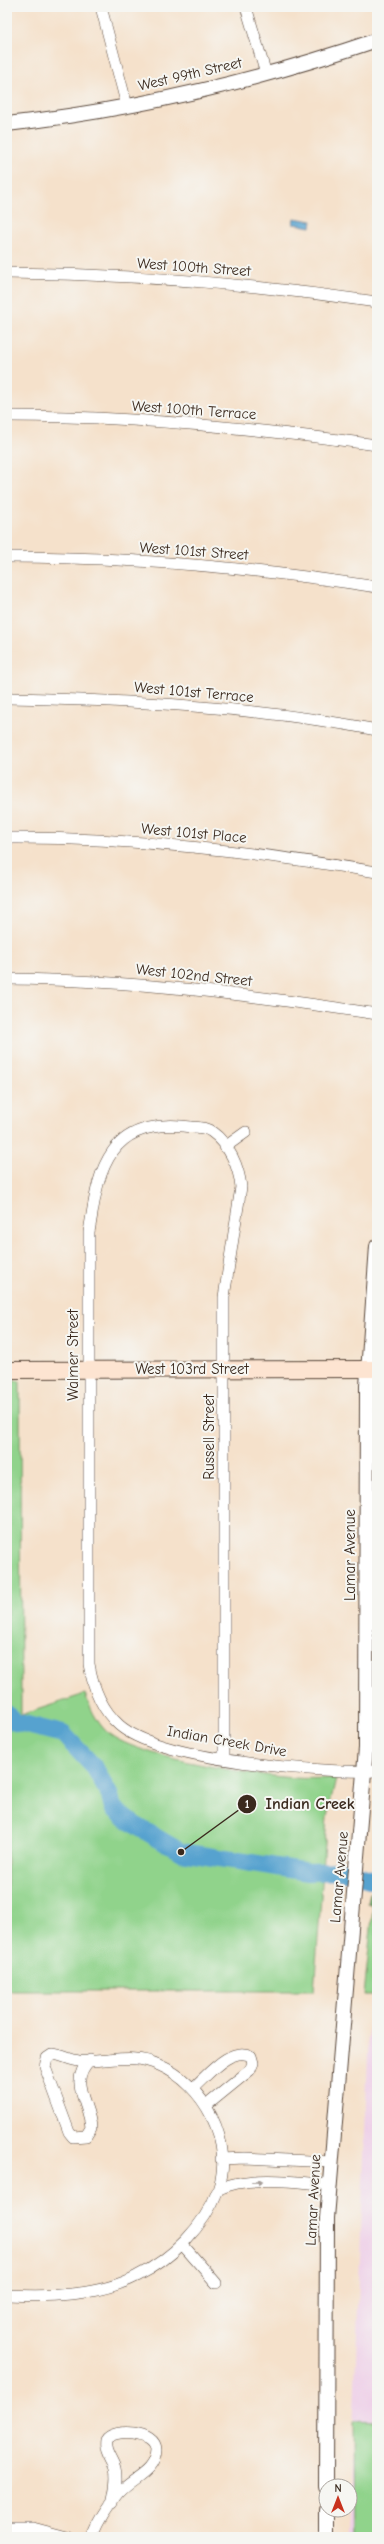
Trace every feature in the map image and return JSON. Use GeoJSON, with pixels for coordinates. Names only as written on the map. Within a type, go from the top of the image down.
{"type":"FeatureCollection","features":[{"type":"Feature","properties":{"kind":"main road","name":"West 103rd Street"},"geometry":{"type":"LineString","coordinates":[[7,1370],[372,1369]]}},
{"type":"Feature","properties":{"kind":"street"},"geometry":{"type":"LineString","coordinates":[[101,7],[127,106]]}},
{"type":"Feature","properties":{"kind":"street"},"geometry":{"type":"LineString","coordinates":[[246,7],[266,74]]}},
{"type":"Feature","properties":{"kind":"street","name":"West 99th Street"},"geometry":{"type":"LineString","coordinates":[[7,124],[127,106],[266,74],[377,40]]}},
{"type":"Feature","properties":{"kind":"street","name":"West 100th Street"},"geometry":{"type":"LineString","coordinates":[[7,273],[166,279],[270,288],[377,302]]}},
{"type":"Feature","properties":{"kind":"street","name":"West 100th Terrace"},"geometry":{"type":"LineString","coordinates":[[7,416],[158,422],[262,430],[377,445]]}},
{"type":"Feature","properties":{"kind":"street","name":"West 101st Street"},"geometry":{"type":"LineString","coordinates":[[7,557],[209,566],[377,587]]}},
{"type":"Feature","properties":{"kind":"street","name":"West 101st Terrace"},"geometry":{"type":"LineString","coordinates":[[7,698],[185,706],[268,714],[377,730]]}},
{"type":"Feature","properties":{"kind":"street","name":"West 101st Place"},"geometry":{"type":"LineString","coordinates":[[7,838],[91,841],[195,848],[266,855],[377,872]]}},
{"type":"Feature","properties":{"kind":"street","name":"West 102nd Street"},"geometry":{"type":"LineString","coordinates":[[7,979],[61,980],[207,990],[377,1014]]}},
{"type":"Feature","properties":{"kind":"street","name":"Walmer Street"},"geometry":{"type":"LineString","coordinates":[[95,1690],[89,1664],[88,1370],[90,1232],[102,1170],[114,1150],[132,1135],[148,1127],[165,1125],[194,1127],[211,1131],[226,1147]]}},
{"type":"Feature","properties":{"kind":"street"},"geometry":{"type":"LineString","coordinates":[[226,1147],[246,1132]]}},
{"type":"Feature","properties":{"kind":"street","name":"Russell Street"},"geometry":{"type":"LineString","coordinates":[[224,1758],[224,1297],[228,1260],[241,1196],[239,1170],[226,1147]]}},
{"type":"Feature","properties":{"kind":"street","name":"Lamar Avenue"},"geometry":{"type":"LineString","coordinates":[[326,2478],[326,2302],[330,2185],[360,1835],[371,1771],[367,1723],[372,1369],[377,1246]]}},
{"type":"Feature","properties":{"kind":"street","name":"Indian Creek Drive"},"geometry":{"type":"LineString","coordinates":[[95,1690],[102,1706],[112,1719],[129,1732],[145,1741],[224,1758],[291,1768],[371,1771]]}},
{"type":"Feature","properties":{"kind":"street"},"geometry":{"type":"LineString","coordinates":[[193,2088],[232,2054],[245,2053],[251,2056],[253,2063],[250,2070],[207,2105]]}},
{"type":"Feature","properties":{"kind":"street"},"geometry":{"type":"LineString","coordinates":[[7,2295],[73,2293],[120,2283],[147,2271],[182,2244],[204,2218],[219,2189],[222,2159],[216,2124],[207,2105],[193,2088],[169,2070],[147,2061],[120,2057],[90,2060],[69,2059],[53,2054],[45,2063],[45,2067],[69,2132],[77,2138],[86,2136],[91,2128],[78,2087],[82,2070],[90,2060]]}},
{"type":"Feature","properties":{"kind":"street"},"geometry":{"type":"LineString","coordinates":[[222,2159],[245,2158],[332,2162]]}},
{"type":"Feature","properties":{"kind":"street"},"geometry":{"type":"LineString","coordinates":[[219,2189],[228,2184],[252,2182],[298,2182],[330,2185]]}},
{"type":"Feature","properties":{"kind":"street"},"geometry":{"type":"LineString","coordinates":[[182,2244],[216,2283]]}},
{"type":"Feature","properties":{"kind":"street"},"geometry":{"type":"LineString","coordinates":[[92,2537],[112,2504],[128,2484],[148,2470],[156,2450],[153,2440],[148,2436],[116,2434],[106,2440],[105,2449],[112,2461],[116,2478],[112,2504]]}},
{"type":"Feature","properties":{"kind":"street"},"geometry":{"type":"LineString","coordinates":[[326,2518],[326,2537]]}},
{"type":"Feature","properties":{"kind":"street"},"geometry":{"type":"LineString","coordinates":[[7,2528],[33,2528],[67,2537]]}},
{"type":"Feature","properties":{"kind":"shaded area"},"geometry":{"type":"Polygon","coordinates":[[[370,2003],[377,2003],[377,2537],[349,2537],[350,2518],[358,2518],[358,2478],[351,2478],[370,2003]]]}},
{"type":"Feature","properties":{"kind":"green space"},"geometry":{"type":"Polygon","coordinates":[[[7,1381],[20,1381],[21,1715],[85,1694],[96,1718],[106,1731],[120,1740],[140,1749],[166,1757],[223,1769],[293,1778],[336,1778],[327,1817],[314,1991],[7,1991],[7,1381]]]}},
{"type":"Feature","properties":{"kind":"green space"},"geometry":{"type":"Polygon","coordinates":[[[377,1870],[377,1995],[364,1995],[377,1870]]]}},
{"type":"Feature","properties":{"kind":"green space"},"geometry":{"type":"Polygon","coordinates":[[[370,1893],[377,1893],[377,1907],[368,1904],[370,1893]]]}},
{"type":"Feature","properties":{"kind":"green space"},"geometry":{"type":"Polygon","coordinates":[[[353,2421],[377,2422],[377,2537],[354,2537],[354,2518],[358,2518],[358,2478],[353,2478],[353,2421]]]}},
{"type":"Feature","properties":{"kind":"water"},"geometry":{"type":"Polygon","coordinates":[[[294,218],[312,221],[311,227],[293,224],[294,218]]]}},
{"type":"Feature","properties":{"kind":"waterway"},"geometry":{"type":"LineString","coordinates":[[7,1714],[15,1722],[63,1734],[95,1768],[110,1796],[113,1808],[135,1825],[181,1852],[309,1872],[342,1871],[377,1881]]}},
{"type":"Feature","properties":{"kind":"place","name":"Indian Creek"},"geometry":{"type":"Point","coordinates":[181,1852]}}]}
